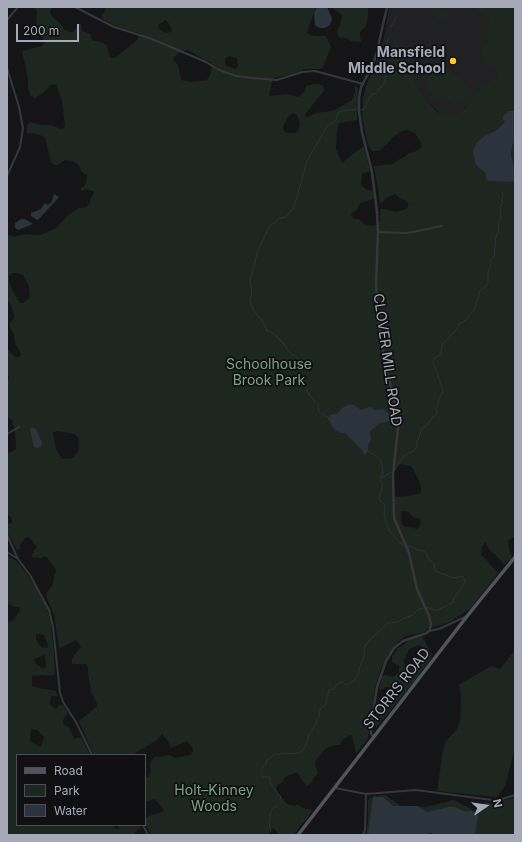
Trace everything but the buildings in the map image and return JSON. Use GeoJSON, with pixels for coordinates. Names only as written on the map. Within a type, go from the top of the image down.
{"type":"FeatureCollection","features":[{"type":"Feature","properties":{"kind":"main road","name":"STORRS ROAD"},"geometry":{"type":"LineString","coordinates":[[298,835],[468,615],[515,557]]}},
{"type":"Feature","properties":{"kind":"street"},"geometry":{"type":"LineString","coordinates":[[7,20],[18,7]]}},
{"type":"Feature","properties":{"kind":"street"},"geometry":{"type":"LineString","coordinates":[[75,7],[114,27],[152,39],[206,62],[219,70],[236,76],[277,80],[302,72],[314,71],[363,84]]}},
{"type":"Feature","properties":{"kind":"street","name":"CLOVER MILL ROAD"},"geometry":{"type":"LineString","coordinates":[[387,7],[373,65],[363,84],[359,98],[359,111],[362,132],[372,172],[377,212],[378,232],[376,285],[378,316],[385,363],[398,419],[393,475],[394,518],[406,547],[417,589],[431,623],[429,631]]}},
{"type":"Feature","properties":{"kind":"street"},"geometry":{"type":"LineString","coordinates":[[7,68],[20,107],[23,128],[20,147],[7,176]]}},
{"type":"Feature","properties":{"kind":"street"},"geometry":{"type":"LineString","coordinates":[[378,232],[408,233],[442,226]]}},
{"type":"Feature","properties":{"kind":"street"},"geometry":{"type":"LineString","coordinates":[[7,434],[19,428]]}},
{"type":"Feature","properties":{"kind":"street"},"geometry":{"type":"LineString","coordinates":[[7,535],[18,560],[32,579],[49,610],[53,627],[60,694],[92,754]]}},
{"type":"Feature","properties":{"kind":"street"},"geometry":{"type":"LineString","coordinates":[[7,552],[18,560]]}},
{"type":"Feature","properties":{"kind":"street"},"geometry":{"type":"LineString","coordinates":[[374,737],[371,734],[371,725],[377,687],[386,662],[394,648],[403,641],[425,634],[429,631],[439,630],[468,615]]}},
{"type":"Feature","properties":{"kind":"street"},"geometry":{"type":"LineString","coordinates":[[335,788],[366,794],[416,790],[492,800],[515,795]]}},
{"type":"Feature","properties":{"kind":"street"},"geometry":{"type":"LineString","coordinates":[[363,835],[365,830],[366,794]]}},
{"type":"Feature","properties":{"kind":"street"},"geometry":{"type":"LineString","coordinates":[[144,826],[148,835]]}},
{"type":"Feature","properties":{"kind":"shaded area","name":"Mansfield Middle School"},"geometry":{"type":"Polygon","coordinates":[[[389,7],[472,7],[499,27],[499,75],[463,110],[452,115],[440,114],[416,87],[414,81],[415,74],[393,44],[384,38],[389,7]]]}},
{"type":"Feature","properties":{"kind":"green space"},"geometry":{"type":"Polygon","coordinates":[[[34,7],[52,7],[50,12],[53,18],[60,23],[65,30],[73,32],[79,24],[81,24],[82,31],[90,34],[92,40],[107,45],[109,55],[111,58],[115,58],[135,42],[141,34],[120,28],[104,20],[101,16],[106,7],[317,7],[307,32],[308,34],[315,36],[326,36],[329,42],[331,47],[323,67],[320,69],[305,69],[274,78],[269,94],[270,96],[287,94],[298,97],[305,91],[306,86],[315,84],[323,85],[324,91],[306,113],[305,115],[307,117],[316,113],[332,111],[338,108],[352,100],[355,92],[355,86],[358,88],[357,120],[339,123],[336,149],[342,163],[364,147],[370,171],[362,174],[361,183],[366,189],[373,191],[374,199],[360,203],[357,210],[351,215],[354,219],[359,219],[365,225],[374,226],[380,222],[380,209],[396,212],[406,209],[409,204],[395,194],[386,198],[381,204],[380,203],[374,166],[393,164],[409,153],[422,147],[415,133],[407,130],[402,131],[393,137],[379,151],[372,151],[368,145],[362,117],[363,99],[366,86],[378,58],[384,38],[392,44],[395,41],[409,60],[417,73],[414,81],[416,86],[437,112],[443,115],[452,115],[465,109],[481,87],[498,76],[497,72],[486,62],[482,53],[483,48],[488,41],[488,25],[490,21],[472,7],[515,7],[515,536],[508,541],[512,558],[504,564],[495,554],[491,552],[485,542],[482,547],[481,554],[498,573],[471,608],[450,622],[427,629],[425,632],[406,636],[398,642],[389,653],[381,668],[375,687],[368,738],[356,754],[352,735],[350,735],[342,740],[340,745],[334,745],[325,749],[317,758],[315,764],[318,774],[313,778],[312,783],[306,786],[297,772],[285,777],[282,783],[277,785],[276,790],[287,804],[295,806],[297,804],[303,808],[312,810],[308,818],[294,835],[279,835],[274,828],[269,830],[269,835],[152,835],[146,826],[146,818],[164,810],[155,799],[146,802],[146,777],[148,777],[151,771],[150,764],[156,756],[162,757],[169,755],[175,758],[190,755],[193,752],[192,747],[187,741],[171,748],[168,741],[162,734],[157,740],[134,754],[93,754],[79,721],[97,706],[91,691],[88,667],[86,664],[72,664],[74,655],[81,647],[76,640],[59,649],[54,614],[46,596],[53,584],[56,570],[46,556],[42,558],[32,557],[32,554],[37,547],[29,537],[25,538],[20,545],[20,549],[17,550],[7,532],[7,525],[12,522],[11,517],[7,514],[7,454],[16,449],[16,446],[12,420],[7,417],[7,382],[9,377],[7,374],[7,349],[15,357],[19,357],[21,354],[15,343],[14,335],[10,327],[14,314],[10,303],[7,300],[7,235],[15,237],[25,234],[40,235],[56,228],[67,216],[79,208],[85,208],[89,204],[94,191],[87,189],[81,191],[81,188],[86,184],[87,175],[82,172],[79,166],[73,161],[65,160],[58,165],[54,165],[51,162],[45,137],[33,133],[27,133],[27,125],[30,122],[41,125],[51,125],[61,129],[65,126],[62,101],[56,84],[50,85],[44,92],[35,98],[31,96],[28,88],[28,79],[22,51],[42,46],[44,42],[36,20],[37,11],[34,7]],[[166,20],[158,25],[159,29],[166,33],[171,32],[172,30],[166,20]],[[184,50],[173,58],[178,65],[181,80],[191,82],[207,80],[211,73],[211,63],[188,50],[184,50]],[[229,56],[226,58],[226,66],[236,69],[238,66],[237,58],[229,56]],[[293,113],[288,117],[283,129],[286,133],[296,133],[300,124],[297,115],[293,113]],[[12,273],[9,276],[9,282],[20,303],[23,303],[30,298],[29,287],[23,275],[12,273]],[[58,431],[54,432],[53,434],[56,449],[62,459],[73,458],[79,450],[79,438],[74,434],[58,431]],[[400,464],[392,470],[393,495],[395,497],[421,493],[421,486],[413,468],[400,464]],[[402,511],[401,515],[403,526],[418,529],[421,523],[420,519],[413,517],[408,512],[402,511]]]}},
{"type":"Feature","properties":{"kind":"green space"},"geometry":{"type":"Polygon","coordinates":[[[331,7],[368,7],[367,24],[360,32],[361,42],[338,37],[337,30],[340,26],[342,15],[331,7]]]}},
{"type":"Feature","properties":{"kind":"green space"},"geometry":{"type":"Polygon","coordinates":[[[435,7],[442,7],[448,16],[441,22],[431,11],[435,7]]]}},
{"type":"Feature","properties":{"kind":"green space"},"geometry":{"type":"Polygon","coordinates":[[[441,67],[443,70],[451,68],[454,77],[457,75],[471,91],[454,106],[449,99],[442,101],[441,98],[437,101],[422,83],[441,67]]]}},
{"type":"Feature","properties":{"kind":"green space"},"geometry":{"type":"Polygon","coordinates":[[[7,555],[22,567],[35,586],[47,608],[51,625],[55,674],[52,676],[32,676],[32,686],[56,691],[58,696],[51,696],[50,705],[56,709],[59,705],[63,705],[68,713],[63,720],[64,725],[69,727],[74,739],[81,737],[90,754],[16,754],[16,826],[112,826],[117,829],[120,826],[140,826],[140,828],[133,835],[7,835],[7,622],[13,621],[20,610],[19,607],[13,607],[7,602],[7,555]],[[36,634],[36,639],[41,647],[47,648],[48,645],[44,635],[36,634]],[[45,655],[34,659],[36,664],[44,669],[46,667],[45,655]],[[31,729],[30,741],[40,747],[44,737],[37,730],[31,729]]]}},
{"type":"Feature","properties":{"kind":"green space"},"geometry":{"type":"Polygon","coordinates":[[[420,636],[423,638],[432,655],[431,658],[376,728],[374,724],[378,701],[393,698],[393,689],[391,687],[379,689],[382,676],[386,675],[393,677],[399,673],[399,666],[392,662],[392,656],[398,648],[412,638],[420,636]],[[419,645],[409,649],[404,660],[406,666],[414,666],[423,654],[423,647],[419,645]]]}},
{"type":"Feature","properties":{"kind":"green space"},"geometry":{"type":"Polygon","coordinates":[[[515,650],[515,747],[505,786],[497,797],[437,791],[446,741],[457,729],[460,720],[461,696],[459,685],[491,666],[500,669],[515,650]]]}},
{"type":"Feature","properties":{"kind":"green space"},"geometry":{"type":"Polygon","coordinates":[[[385,795],[401,806],[426,807],[454,800],[475,811],[485,802],[491,803],[515,798],[515,835],[365,835],[368,824],[368,800],[374,796],[385,795]]]}},
{"type":"Feature","properties":{"kind":"water"},"geometry":{"type":"Polygon","coordinates":[[[317,7],[327,7],[331,16],[332,19],[330,25],[325,28],[319,28],[315,25],[314,13],[317,7]]]}},
{"type":"Feature","properties":{"kind":"water"},"geometry":{"type":"Polygon","coordinates":[[[509,111],[515,111],[515,139],[512,146],[511,155],[514,168],[514,181],[489,181],[487,180],[485,172],[475,163],[473,151],[477,142],[497,130],[505,122],[503,116],[509,111]]]}},
{"type":"Feature","properties":{"kind":"water"},"geometry":{"type":"Polygon","coordinates":[[[54,194],[59,197],[39,219],[37,220],[31,216],[31,213],[41,209],[45,203],[48,205],[51,203],[54,194]]]}},
{"type":"Feature","properties":{"kind":"water"},"geometry":{"type":"Polygon","coordinates":[[[21,219],[25,219],[33,224],[18,230],[15,228],[15,223],[21,219]]]}},
{"type":"Feature","properties":{"kind":"water"},"geometry":{"type":"Polygon","coordinates":[[[350,404],[361,410],[370,407],[375,410],[383,409],[391,416],[390,421],[378,424],[370,432],[371,440],[368,445],[368,451],[365,455],[345,433],[340,433],[334,429],[328,419],[330,415],[338,413],[342,408],[350,404]]]}},
{"type":"Feature","properties":{"kind":"water"},"geometry":{"type":"Polygon","coordinates":[[[31,427],[36,429],[42,443],[41,447],[34,447],[30,430],[31,427]]]}},
{"type":"Feature","properties":{"kind":"water"},"geometry":{"type":"Polygon","coordinates":[[[373,797],[383,797],[393,806],[418,806],[427,812],[448,807],[455,807],[464,811],[475,812],[478,816],[475,835],[438,835],[430,833],[421,835],[368,835],[373,797]]]}},
{"type":"Feature","properties":{"kind":"waterway"},"geometry":{"type":"LineString","coordinates":[[391,27],[396,17]]}},
{"type":"Feature","properties":{"kind":"waterway"},"geometry":{"type":"LineString","coordinates":[[361,110],[364,109],[371,95],[376,93],[386,81],[386,73],[383,66],[388,38]]}},
{"type":"Feature","properties":{"kind":"waterway"},"geometry":{"type":"LineString","coordinates":[[329,418],[319,412],[318,405],[309,395],[302,379],[297,376],[300,370],[299,359],[287,350],[285,345],[276,336],[270,331],[267,331],[264,324],[253,309],[250,300],[252,293],[250,280],[258,250],[271,224],[275,223],[278,219],[286,217],[294,207],[307,161],[327,126],[336,120],[338,113],[357,109]]}},
{"type":"Feature","properties":{"kind":"waterway"},"geometry":{"type":"LineString","coordinates":[[395,470],[402,458],[414,451],[422,428],[426,426],[437,414],[436,410],[438,402],[443,391],[433,362],[436,357],[441,355],[442,345],[456,330],[459,324],[466,320],[474,310],[479,292],[488,284],[488,272],[491,265],[491,259],[494,256],[496,237],[499,229],[498,225],[501,214],[500,209],[503,202],[501,200],[503,196],[502,192]]}},
{"type":"Feature","properties":{"kind":"waterway"},"geometry":{"type":"LineString","coordinates":[[368,451],[380,459],[383,474],[381,477]]}},
{"type":"Feature","properties":{"kind":"waterway"},"geometry":{"type":"LineString","coordinates":[[391,472],[380,478],[380,481],[383,484],[379,498],[385,505],[384,515],[389,531],[400,543],[405,546],[425,551],[429,560],[434,564],[435,571],[454,578],[463,576],[465,581],[453,602],[436,611],[427,607]]}},
{"type":"Feature","properties":{"kind":"waterway"},"geometry":{"type":"LineString","coordinates":[[271,832],[269,823],[271,811],[282,802],[280,799],[281,797],[270,782],[270,777],[262,777],[262,767],[266,764],[267,760],[275,754],[295,754],[302,751],[316,724],[320,709],[325,705],[329,690],[334,689],[337,684],[341,682],[347,685],[354,681],[359,673],[366,644],[388,623],[398,622],[413,615],[417,610],[423,608]]}},
{"type":"Feature","properties":{"kind":"place","name":"Mansfield Middle School"},"geometry":{"type":"Point","coordinates":[453,61]}},
{"type":"Feature","properties":{"kind":"park label","name":"Schoolhouse Brook Park"},"geometry":{"type":"Point","coordinates":[269,374]}},
{"type":"Feature","properties":{"kind":"park label","name":"Holt–Kinney Woods"},"geometry":{"type":"Point","coordinates":[214,800]}}]}
